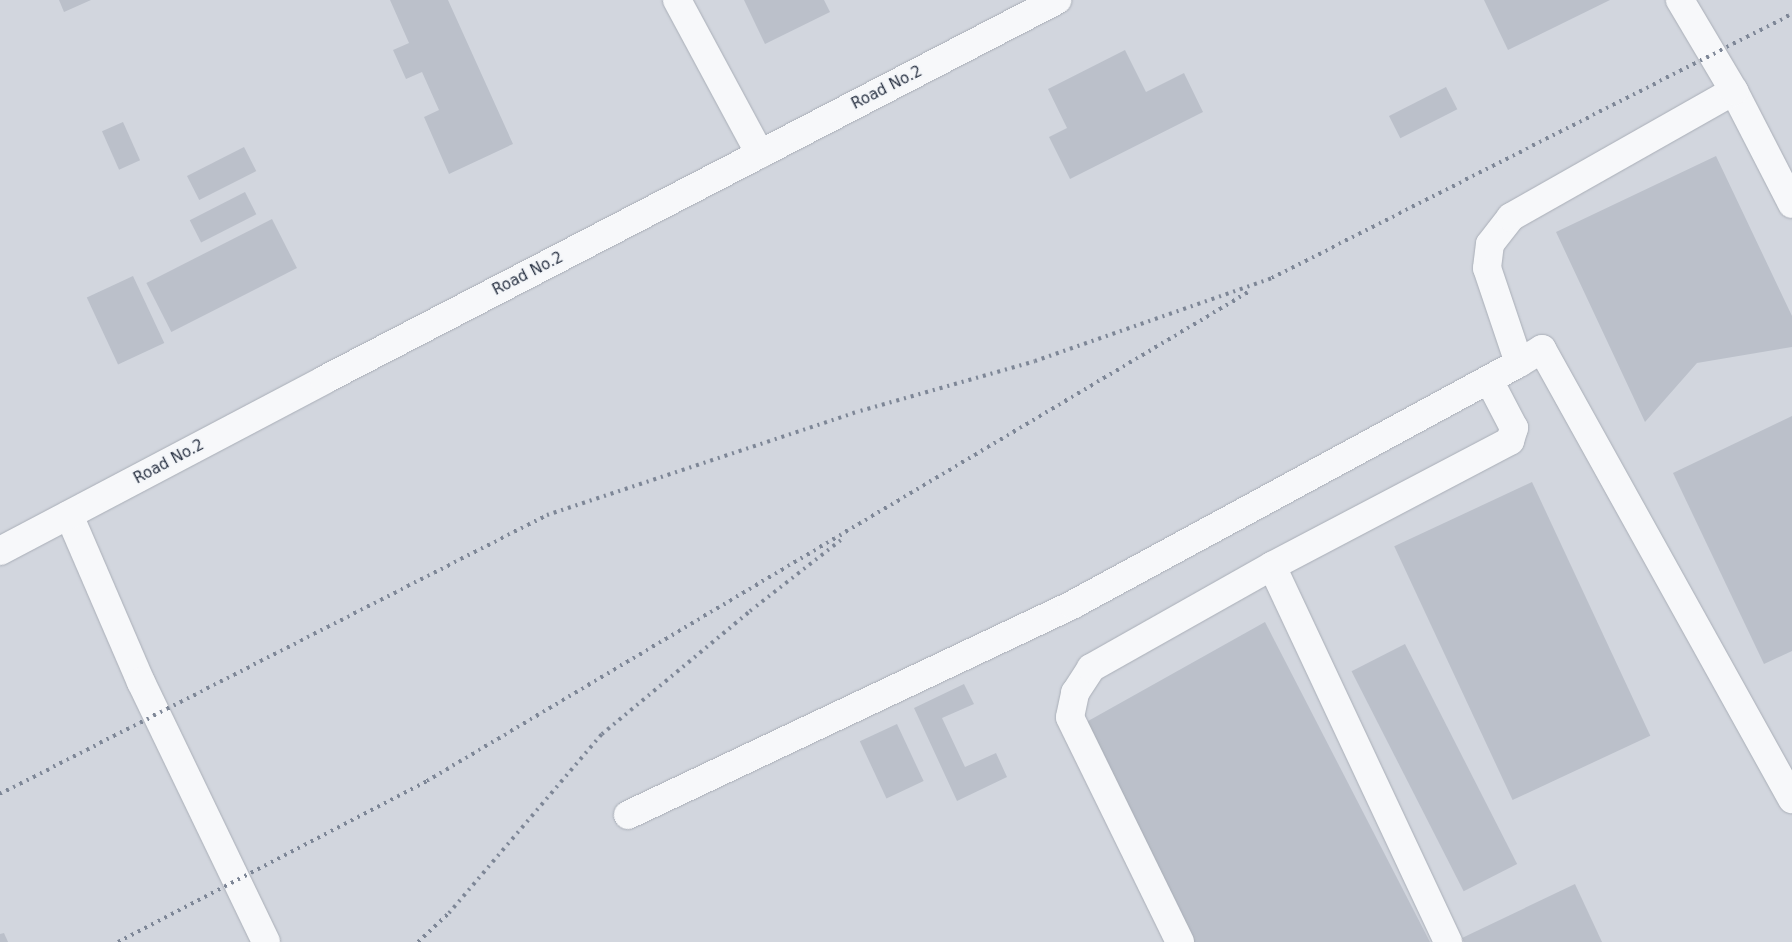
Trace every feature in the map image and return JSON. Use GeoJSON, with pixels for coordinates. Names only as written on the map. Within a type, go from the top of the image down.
{"type":"FeatureCollection","features":[{"type":"Feature","properties":{"kind":"lane"},"geometry":{"type":"LineString","coordinates":[[677,0],[760,154]]}},
{"type":"Feature","properties":{"kind":"lane","name":"Road No.2"},"geometry":{"type":"LineString","coordinates":[[0,551],[324,380],[1057,0]]}},
{"type":"Feature","properties":{"kind":"lane"},"geometry":{"type":"LineString","coordinates":[[1680,0],[1734,91],[1792,204]]}},
{"type":"Feature","properties":{"kind":"lane"},"geometry":{"type":"LineString","coordinates":[[1519,363],[1487,268],[1490,244],[1511,217],[1734,91]]}},
{"type":"Feature","properties":{"kind":"lane"},"geometry":{"type":"LineString","coordinates":[[628,815],[1072,605],[1542,350],[1792,799]]}},
{"type":"Feature","properties":{"kind":"lane"},"geometry":{"type":"LineString","coordinates":[[1180,942],[1070,717],[1075,693],[1091,668],[1272,566],[1510,441],[1514,428],[1488,380]]}},
{"type":"Feature","properties":{"kind":"lane"},"geometry":{"type":"LineString","coordinates":[[69,515],[141,682],[266,942]]}},
{"type":"Feature","properties":{"kind":"lane"},"geometry":{"type":"LineString","coordinates":[[1272,566],[1448,942]]}},
{"type":"Feature","properties":{"kind":"shaded area"},"geometry":{"type":"Polygon","coordinates":[[[0,0],[1792,0],[1792,942],[0,942],[0,0]]]}},
{"type":"Feature","properties":{"kind":"building"},"geometry":{"type":"Polygon","coordinates":[[[59,0],[91,0],[64,12],[59,0]]]}},
{"type":"Feature","properties":{"kind":"building"},"geometry":{"type":"Polygon","coordinates":[[[390,0],[448,0],[513,144],[449,174],[424,117],[439,110],[422,72],[406,79],[393,50],[409,43],[390,0]]]}},
{"type":"Feature","properties":{"kind":"building"},"geometry":{"type":"Polygon","coordinates":[[[744,0],[824,0],[830,12],[765,44],[744,0]]]}},
{"type":"Feature","properties":{"kind":"building"},"geometry":{"type":"Polygon","coordinates":[[[1484,0],[1610,0],[1508,50],[1484,0]]]}},
{"type":"Feature","properties":{"kind":"building"},"geometry":{"type":"Polygon","coordinates":[[[1125,50],[1146,92],[1184,73],[1203,112],[1070,179],[1049,137],[1067,128],[1048,89],[1125,50]]]}},
{"type":"Feature","properties":{"kind":"building"},"geometry":{"type":"Polygon","coordinates":[[[1446,87],[1457,109],[1400,138],[1389,116],[1446,87]]]}},
{"type":"Feature","properties":{"kind":"building"},"geometry":{"type":"Polygon","coordinates":[[[123,122],[140,160],[119,170],[102,131],[123,122]]]}},
{"type":"Feature","properties":{"kind":"building"},"geometry":{"type":"Polygon","coordinates":[[[244,147],[256,171],[199,200],[187,176],[244,147]]]}},
{"type":"Feature","properties":{"kind":"building"},"geometry":{"type":"Polygon","coordinates":[[[1716,156],[1792,316],[1792,347],[1697,363],[1645,422],[1556,232],[1716,156]]]}},
{"type":"Feature","properties":{"kind":"building"},"geometry":{"type":"Polygon","coordinates":[[[245,192],[256,214],[201,242],[190,220],[245,192]]]}},
{"type":"Feature","properties":{"kind":"building"},"geometry":{"type":"Polygon","coordinates":[[[272,219],[297,268],[171,332],[146,283],[272,219]]]}},
{"type":"Feature","properties":{"kind":"building"},"geometry":{"type":"Polygon","coordinates":[[[133,276],[164,343],[118,365],[87,298],[133,276]]]}},
{"type":"Feature","properties":{"kind":"building"},"geometry":{"type":"Polygon","coordinates":[[[1792,416],[1792,651],[1764,664],[1673,473],[1792,416]]]}},
{"type":"Feature","properties":{"kind":"building"},"geometry":{"type":"Polygon","coordinates":[[[1532,482],[1650,736],[1513,800],[1394,546],[1532,482]]]}},
{"type":"Feature","properties":{"kind":"building"},"geometry":{"type":"Polygon","coordinates":[[[1265,622],[1430,942],[1192,942],[1081,725],[1265,622]]]}},
{"type":"Feature","properties":{"kind":"building"},"geometry":{"type":"Polygon","coordinates":[[[1405,644],[1517,864],[1464,891],[1352,671],[1405,644]]]}},
{"type":"Feature","properties":{"kind":"building"},"geometry":{"type":"Polygon","coordinates":[[[964,684],[974,704],[942,718],[965,767],[996,753],[1007,777],[957,801],[914,708],[964,684]]]}},
{"type":"Feature","properties":{"kind":"building"},"geometry":{"type":"Polygon","coordinates":[[[897,724],[924,781],[886,798],[860,741],[897,724]]]}},
{"type":"Feature","properties":{"kind":"building"},"geometry":{"type":"Polygon","coordinates":[[[1575,884],[1602,942],[1464,942],[1462,938],[1575,884]]]}},
{"type":"Feature","properties":{"kind":"building"},"geometry":{"type":"Polygon","coordinates":[[[4,933],[8,942],[0,942],[0,934],[4,933]]]}},
{"type":"Feature","properties":{"kind":"railway"},"geometry":{"type":"LineString","coordinates":[[0,794],[547,515],[853,413],[1035,361],[1272,278],[1792,14]]}},
{"type":"Feature","properties":{"kind":"railway"},"geometry":{"type":"LineString","coordinates":[[118,942],[427,781],[1250,291]]}},
{"type":"Feature","properties":{"kind":"railway"},"geometry":{"type":"LineString","coordinates":[[418,942],[449,913],[602,734],[750,611],[842,539]]}}]}
